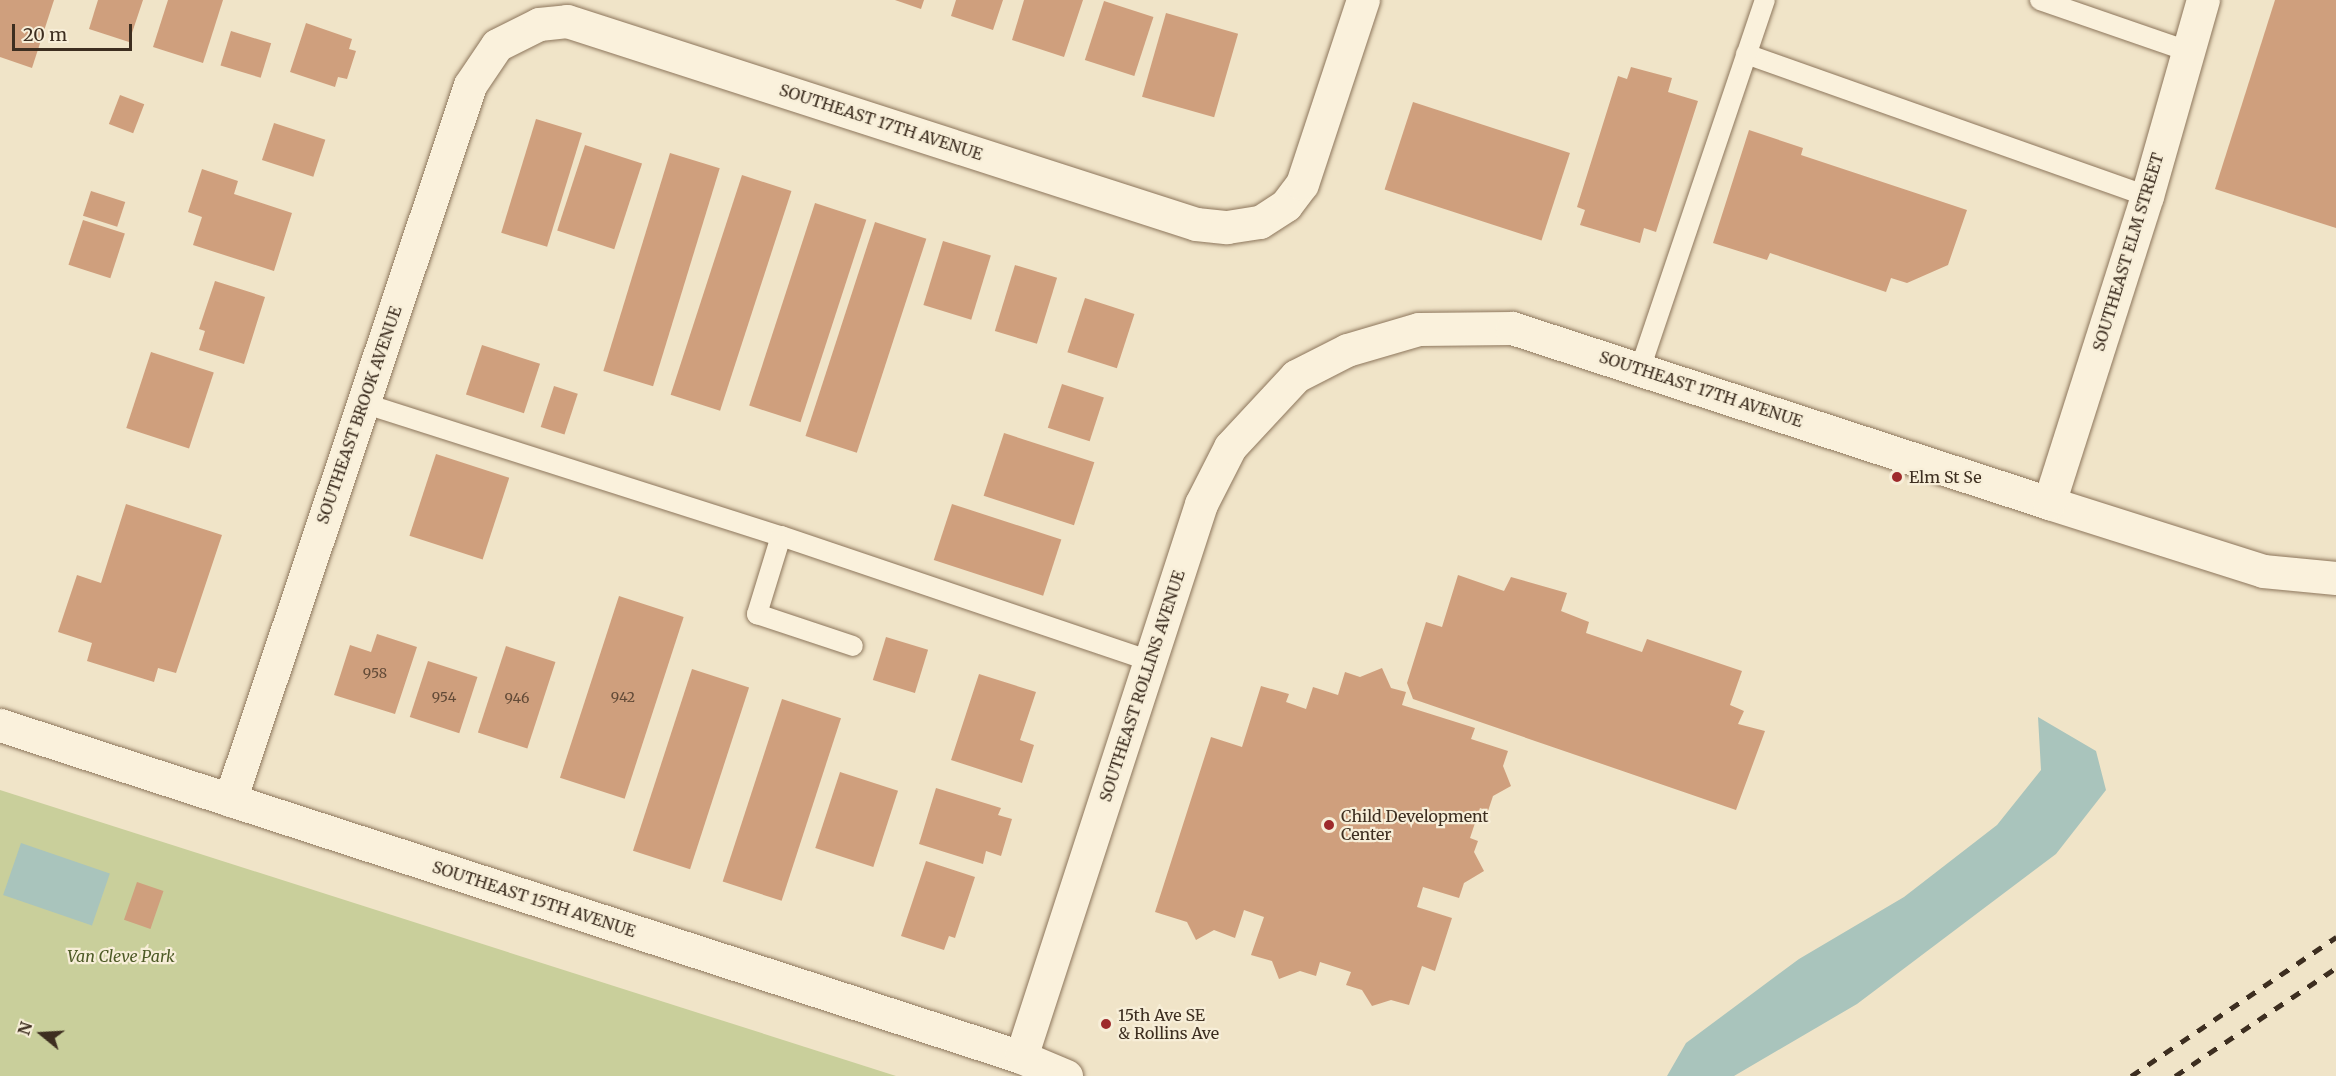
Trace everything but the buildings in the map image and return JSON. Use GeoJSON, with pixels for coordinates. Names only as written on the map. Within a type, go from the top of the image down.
{"type":"FeatureCollection","features":[{"type":"Feature","properties":{"kind":"street","name":"SOUTHEAST 17TH AVENUE"},"geometry":{"type":"LineString","coordinates":[[505,40],[539,24],[567,21],[1196,224],[1227,227],[1260,222],[1286,205],[1302,184],[1363,0]]}},
{"type":"Feature","properties":{"kind":"street","name":"SOUTHEAST ELM STREET"},"geometry":{"type":"LineString","coordinates":[[2049,503],[2147,196],[2187,51],[2204,0]]}},
{"type":"Feature","properties":{"kind":"street","name":"SOUTHEAST BROOK AVENUE"},"geometry":{"type":"LineString","coordinates":[[230,800],[470,85],[497,45],[505,40]]}},
{"type":"Feature","properties":{"kind":"street","name":"SOUTHEAST 17TH AVENUE"},"geometry":{"type":"LineString","coordinates":[[1347,350],[1419,329],[1512,328],[2263,571],[2336,578]]}},
{"type":"Feature","properties":{"kind":"street","name":"SOUTHEAST ROLLINS AVENUE"},"geometry":{"type":"LineString","coordinates":[[1018,1066],[1201,504],[1230,447],[1296,375],[1347,350]]}},
{"type":"Feature","properties":{"kind":"street","name":"SOUTHEAST 15TH AVENUE"},"geometry":{"type":"LineString","coordinates":[[0,725],[230,800],[1018,1066],[1066,1076]]}},
{"type":"Feature","properties":{"kind":"lane"},"geometry":{"type":"LineString","coordinates":[[1640,369],[1765,0]]}},
{"type":"Feature","properties":{"kind":"lane"},"geometry":{"type":"LineString","coordinates":[[2040,0],[2187,51]]}},
{"type":"Feature","properties":{"kind":"lane"},"geometry":{"type":"LineString","coordinates":[[1746,54],[2147,196]]}},
{"type":"Feature","properties":{"kind":"lane"},"geometry":{"type":"LineString","coordinates":[[363,404],[781,536],[1150,661]]}},
{"type":"Feature","properties":{"kind":"lane"},"geometry":{"type":"LineString","coordinates":[[781,536],[757,614],[854,646]]}},
{"type":"Feature","properties":{"kind":"green space","name":"Van Cleve Park"},"geometry":{"type":"Polygon","coordinates":[[[0,790],[896,1076],[0,1076],[0,790]]]}},
{"type":"Feature","properties":{"kind":"water"},"geometry":{"type":"Polygon","coordinates":[[[2038,717],[2096,751],[2106,790],[2056,854],[1857,1004],[1734,1076],[1667,1076],[1686,1043],[1799,959],[1904,897],[1997,825],[2041,770],[2038,717]]]}},
{"type":"Feature","properties":{"kind":"water"},"geometry":{"type":"Polygon","coordinates":[[[21,843],[110,874],[92,926],[3,895],[21,843]]]}},
{"type":"Feature","properties":{"kind":"railway"},"geometry":{"type":"LineString","coordinates":[[2131,1076],[2336,937]]}},
{"type":"Feature","properties":{"kind":"railway"},"geometry":{"type":"LineString","coordinates":[[2175,1076],[2336,968]]}},
{"type":"Feature","properties":{"kind":"place","name":"Elm St Se"},"geometry":{"type":"Point","coordinates":[1897,477]}},
{"type":"Feature","properties":{"kind":"place","name":"Child Development Center"},"geometry":{"type":"Point","coordinates":[1329,825]}},
{"type":"Feature","properties":{"kind":"place","name":"15th Ave SE & Rollins Ave"},"geometry":{"type":"Point","coordinates":[1106,1024]}}]}
